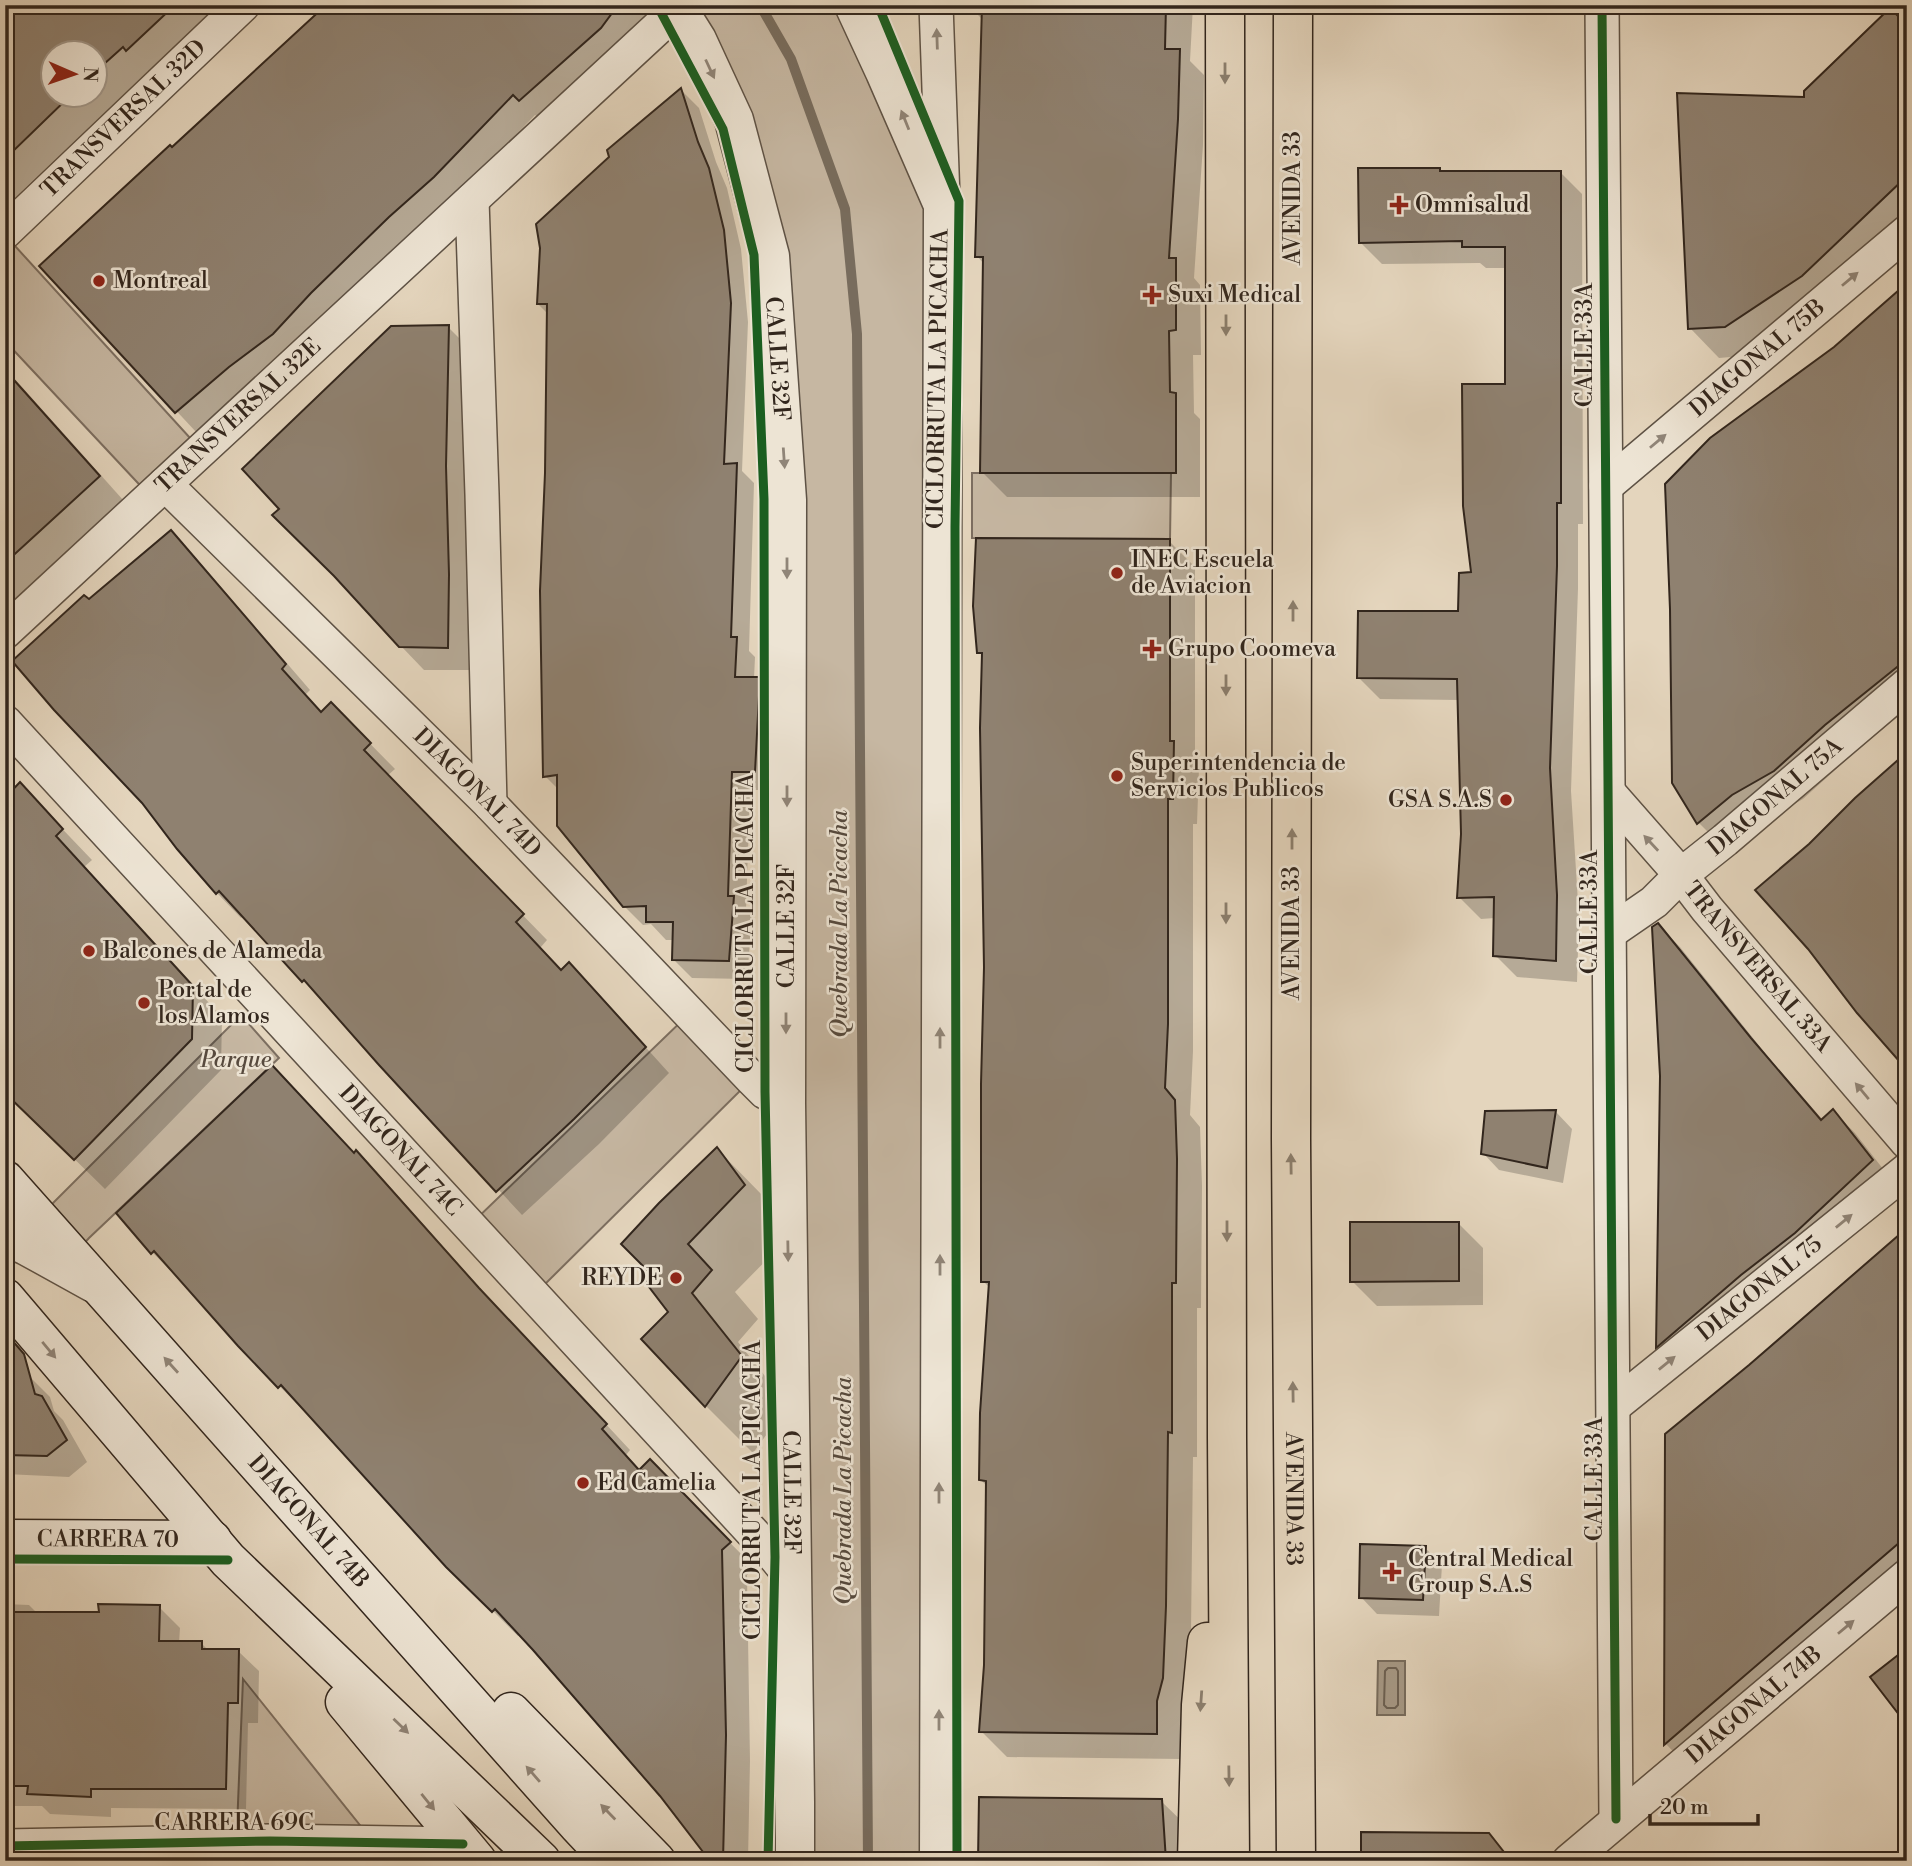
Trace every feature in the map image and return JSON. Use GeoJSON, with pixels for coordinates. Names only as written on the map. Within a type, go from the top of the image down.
{"type":"FeatureCollection","features":[{"type":"Feature","properties":{"kind":"main road"},"geometry":{"type":"LineString","coordinates":[[1225,5],[1230,1861]]}},
{"type":"Feature","properties":{"kind":"main road","name":"AVENIDA 33"},"geometry":{"type":"LineString","coordinates":[[1293,5],[1291,1139],[1296,1861]]}},
{"type":"Feature","properties":{"kind":"main road"},"geometry":{"type":"LineString","coordinates":[[1197,1861],[1201,1706],[1227,1438]]}},
{"type":"Feature","properties":{"kind":"main road"},"geometry":{"type":"LineString","coordinates":[[1295,1509],[1318,1734],[1323,1861]]}},
{"type":"Feature","properties":{"kind":"street","name":"TRANSVERSAL 32D"},"geometry":{"type":"LineString","coordinates":[[5,232],[243,5]]}},
{"type":"Feature","properties":{"kind":"street"},"geometry":{"type":"LineString","coordinates":[[854,5],[943,205]]}},
{"type":"Feature","properties":{"kind":"street"},"geometry":{"type":"LineString","coordinates":[[936,5],[943,205],[939,1861]]}},
{"type":"Feature","properties":{"kind":"street","name":"TRANSVERSAL 32E"},"geometry":{"type":"LineString","coordinates":[[5,632],[472,200],[676,7]]}},
{"type":"Feature","properties":{"kind":"street","name":"CALLE 32F"},"geometry":{"type":"LineString","coordinates":[[676,7],[697,40],[734,120],[770,257],[787,500],[786,1103],[794,1861]]}},
{"type":"Feature","properties":{"kind":"street","name":"CALLE 33A"},"geometry":{"type":"LineString","coordinates":[[1605,8],[1616,1819]]}},
{"type":"Feature","properties":{"kind":"street"},"geometry":{"type":"LineString","coordinates":[[472,200],[490,804]]}},
{"type":"Feature","properties":{"kind":"street","name":"DIAGONAL 75B"},"geometry":{"type":"LineString","coordinates":[[1606,486],[1907,232]]}},
{"type":"Feature","properties":{"kind":"street","name":"DIAGONAL 74D"},"geometry":{"type":"LineString","coordinates":[[165,484],[490,804],[765,1092],[786,1103]]}},
{"type":"Feature","properties":{"kind":"street","name":"DIAGONAL 75A"},"geometry":{"type":"LineString","coordinates":[[1609,933],[1654,902],[1681,875],[1907,685]]}},
{"type":"Feature","properties":{"kind":"street","name":"DIAGONAL 74C"},"geometry":{"type":"LineString","coordinates":[[5,722],[793,1578]]}},
{"type":"Feature","properties":{"kind":"street","name":"TRANSVERSAL 33A"},"geometry":{"type":"LineString","coordinates":[[1609,793],[1907,1143]]}},
{"type":"Feature","properties":{"kind":"street","name":"DIAGONAL 75"},"geometry":{"type":"LineString","coordinates":[[1614,1406],[1907,1170]]}},
{"type":"Feature","properties":{"kind":"street","name":"DIAGONAL 74B"},"geometry":{"type":"LineString","coordinates":[[5,1180],[612,1861]]}},
{"type":"Feature","properties":{"kind":"street"},"geometry":{"type":"LineString","coordinates":[[5,1237],[27,1246],[105,1290]]}},
{"type":"Feature","properties":{"kind":"street"},"geometry":{"type":"LineString","coordinates":[[5,1298],[220,1550],[470,1852]]}},
{"type":"Feature","properties":{"kind":"street"},"geometry":{"type":"LineString","coordinates":[[202,1400],[337,1534],[656,1861]]}},
{"type":"Feature","properties":{"kind":"street","name":"CARRERA 70"},"geometry":{"type":"LineString","coordinates":[[5,1539],[220,1550]]}},
{"type":"Feature","properties":{"kind":"street"},"geometry":{"type":"LineString","coordinates":[[220,1550],[541,1861]]}},
{"type":"Feature","properties":{"kind":"street","name":"DIAGONAL 74B"},"geometry":{"type":"LineString","coordinates":[[1569,1861],[1907,1576]]}},
{"type":"Feature","properties":{"kind":"street","name":"CARRERA 69C"},"geometry":{"type":"LineString","coordinates":[[5,1846],[470,1852]]}},
{"type":"Feature","properties":{"kind":"green space"},"geometry":{"type":"Polygon","coordinates":[[[675,5],[854,5],[943,205],[939,1861],[795,1861],[770,256],[675,5]]]}},
{"type":"Feature","properties":{"kind":"green space"},"geometry":{"type":"Polygon","coordinates":[[[5,235],[201,450],[151,497],[5,341],[5,235]]]}},
{"type":"Feature","properties":{"kind":"green space"},"geometry":{"type":"Polygon","coordinates":[[[972,473],[1171,473],[1170,539],[972,538],[972,473]]]}},
{"type":"Feature","properties":{"kind":"green space"},"geometry":{"type":"Polygon","coordinates":[[[689,1014],[752,1079],[534,1295],[470,1225],[689,1014]]]}},
{"type":"Feature","properties":{"kind":"green space","name":"Parque"},"geometry":{"type":"Polygon","coordinates":[[[241,1015],[279,1058],[79,1249],[44,1212],[241,1015]]]}},
{"type":"Feature","properties":{"kind":"green space"},"geometry":{"type":"Polygon","coordinates":[[[243,1679],[363,1829],[237,1828],[243,1679]]]}},
{"type":"Feature","properties":{"kind":"water"},"geometry":{"type":"Polygon","coordinates":[[[1378,1661],[1405,1661],[1405,1715],[1377,1715],[1378,1661]]]}},
{"type":"Feature","properties":{"kind":"building"},"geometry":{"type":"Polygon","coordinates":[[[5,5],[175,5],[126,51],[123,47],[108,60],[108,38],[38,38],[38,108],[58,108],[5,159],[5,5]]]}},
{"type":"Feature","properties":{"kind":"building"},"geometry":{"type":"Polygon","coordinates":[[[326,5],[618,5],[601,28],[519,101],[513,95],[434,177],[311,293],[273,334],[175,413],[39,266],[326,5]]]}},
{"type":"Feature","properties":{"kind":"building"},"geometry":{"type":"Polygon","coordinates":[[[982,5],[1166,5],[1165,49],[1180,49],[1169,258],[1176,258],[1176,330],[1169,331],[1170,392],[1176,393],[1176,473],[980,473],[983,257],[975,257],[982,5]]]}},
{"type":"Feature","properties":{"kind":"building"},"geometry":{"type":"Polygon","coordinates":[[[1890,8],[1907,25],[1907,176],[1802,276],[1725,327],[1688,329],[1677,93],[1804,97],[1804,91],[1890,8]]]}},
{"type":"Feature","properties":{"kind":"building"},"geometry":{"type":"Polygon","coordinates":[[[681,88],[709,168],[724,230],[731,303],[724,464],[737,463],[731,637],[737,637],[735,677],[760,677],[755,772],[732,772],[728,896],[734,896],[729,961],[672,960],[673,922],[646,922],[646,906],[623,907],[557,826],[557,775],[543,777],[540,591],[545,473],[547,304],[537,304],[540,248],[536,224],[609,157],[607,150],[681,88]]]}},
{"type":"Feature","properties":{"kind":"building"},"geometry":{"type":"Polygon","coordinates":[[[1358,168],[1561,171],[1561,503],[1557,503],[1550,768],[1557,895],[1556,961],[1493,956],[1494,897],[1457,898],[1461,834],[1457,679],[1357,678],[1358,611],[1458,611],[1459,573],[1471,572],[1463,506],[1462,384],[1505,384],[1505,247],[1462,247],[1462,241],[1359,243],[1358,168]]]}},
{"type":"Feature","properties":{"kind":"building"},"geometry":{"type":"Polygon","coordinates":[[[1907,283],[1907,659],[1825,725],[1774,771],[1732,795],[1697,824],[1672,783],[1665,484],[1710,438],[1834,347],[1907,283]]]}},
{"type":"Feature","properties":{"kind":"building"},"geometry":{"type":"Polygon","coordinates":[[[449,325],[446,466],[448,648],[399,647],[334,576],[272,515],[279,509],[242,469],[391,326],[449,325]]]}},
{"type":"Feature","properties":{"kind":"building"},"geometry":{"type":"Polygon","coordinates":[[[5,370],[100,476],[5,563],[5,370]]]}},
{"type":"Feature","properties":{"kind":"building"},"geometry":{"type":"Polygon","coordinates":[[[171,530],[286,664],[282,669],[321,712],[331,702],[371,743],[364,750],[524,914],[516,922],[561,970],[569,962],[646,1047],[496,1192],[304,980],[302,982],[219,891],[216,894],[142,803],[54,710],[12,661],[84,595],[89,599],[171,530]]]}},
{"type":"Feature","properties":{"kind":"building"},"geometry":{"type":"Polygon","coordinates":[[[976,538],[1170,539],[1170,741],[1174,741],[1173,799],[1168,799],[1168,1024],[1165,1088],[1175,1100],[1176,1283],[1172,1283],[1172,1433],[1168,1432],[1166,1606],[1163,1678],[1157,1701],[1157,1734],[979,1732],[984,1665],[986,1481],[979,1480],[980,1413],[989,1282],[981,1282],[984,967],[980,728],[982,653],[977,653],[973,606],[976,538]]]}},
{"type":"Feature","properties":{"kind":"building"},"geometry":{"type":"Polygon","coordinates":[[[1907,752],[1907,1070],[1857,1013],[1808,949],[1755,890],[1809,844],[1907,752]]]}},
{"type":"Feature","properties":{"kind":"building"},"geometry":{"type":"Polygon","coordinates":[[[20,782],[63,829],[56,836],[193,986],[192,1039],[74,1160],[5,1093],[5,798],[20,782]]]}},
{"type":"Feature","properties":{"kind":"building"},"geometry":{"type":"Polygon","coordinates":[[[1658,923],[1821,1120],[1833,1109],[1873,1160],[1795,1233],[1656,1348],[1660,1076],[1652,927],[1658,923]]]}},
{"type":"Feature","properties":{"kind":"building"},"geometry":{"type":"Polygon","coordinates":[[[272,1065],[354,1153],[356,1150],[479,1288],[607,1424],[602,1429],[639,1470],[650,1459],[731,1542],[722,1550],[726,1735],[723,1861],[710,1861],[660,1796],[533,1650],[495,1609],[492,1612],[446,1567],[281,1385],[278,1388],[154,1251],[151,1254],[116,1213],[272,1065]]]}},
{"type":"Feature","properties":{"kind":"building"},"geometry":{"type":"Polygon","coordinates":[[[1556,1110],[1547,1168],[1481,1154],[1485,1111],[1556,1110]]]}},
{"type":"Feature","properties":{"kind":"building","name":"REYDE"},"geometry":{"type":"Polygon","coordinates":[[[717,1147],[745,1185],[688,1244],[712,1270],[692,1293],[742,1356],[705,1407],[641,1339],[668,1312],[646,1283],[650,1273],[621,1244],[717,1147]]]}},
{"type":"Feature","properties":{"kind":"building"},"geometry":{"type":"Polygon","coordinates":[[[1350,1222],[1459,1222],[1459,1281],[1350,1282],[1350,1222]]]}},
{"type":"Feature","properties":{"kind":"building"},"geometry":{"type":"Polygon","coordinates":[[[1907,1228],[1907,1536],[1664,1745],[1665,1434],[1907,1228]]]}},
{"type":"Feature","properties":{"kind":"building"},"geometry":{"type":"Polygon","coordinates":[[[5,1332],[24,1354],[35,1394],[42,1396],[67,1440],[47,1456],[5,1455],[5,1332]]]}},
{"type":"Feature","properties":{"kind":"building","name":"Central Medical Group S.A.S"},"geometry":{"type":"Polygon","coordinates":[[[1360,1544],[1426,1546],[1423,1600],[1359,1598],[1360,1544]]]}},
{"type":"Feature","properties":{"kind":"building"},"geometry":{"type":"Polygon","coordinates":[[[98,1604],[160,1605],[159,1641],[202,1641],[202,1649],[239,1649],[238,1703],[228,1703],[226,1789],[91,1789],[91,1797],[27,1794],[28,1786],[5,1786],[5,1612],[99,1612],[98,1604]]]}},
{"type":"Feature","properties":{"kind":"building"},"geometry":{"type":"Polygon","coordinates":[[[1907,1648],[1907,1725],[1870,1677],[1907,1648]]]}},
{"type":"Feature","properties":{"kind":"building"},"geometry":{"type":"Polygon","coordinates":[[[979,1797],[1162,1799],[1166,1861],[978,1861],[979,1797]]]}},
{"type":"Feature","properties":{"kind":"building"},"geometry":{"type":"Polygon","coordinates":[[[1361,1832],[1489,1833],[1511,1861],[1361,1861],[1361,1832]]]}},
{"type":"Feature","properties":{"kind":"waterway","name":"Quebrada La Picacha"},"geometry":{"type":"LineString","coordinates":[[760,5],[791,59],[845,209],[857,334],[868,1861]]}},
{"type":"Feature","properties":{"kind":"cycle path","name":"CICLORRUTA LA PICACHA"},"geometry":{"type":"LineString","coordinates":[[657,5],[723,129],[754,255],[764,499],[765,1092],[775,1557],[768,1861]]}},
{"type":"Feature","properties":{"kind":"cycle path","name":"CICLORRUTA LA PICACHA"},"geometry":{"type":"LineString","coordinates":[[878,5],[959,201],[955,527],[957,1861]]}},
{"type":"Feature","properties":{"kind":"cycle path"},"geometry":{"type":"LineString","coordinates":[[1602,5],[1616,1819]]}},
{"type":"Feature","properties":{"kind":"cycle path"},"geometry":{"type":"LineString","coordinates":[[5,1559],[228,1560]]}},
{"type":"Feature","properties":{"kind":"cycle path"},"geometry":{"type":"LineString","coordinates":[[5,1846],[270,1841],[463,1844]]}},
{"type":"Feature","properties":{"kind":"place","name":"Omnisalud"},"geometry":{"type":"Point","coordinates":[1399,205]}},
{"type":"Feature","properties":{"kind":"place","name":"Montreal"},"geometry":{"type":"Point","coordinates":[99,281]}},
{"type":"Feature","properties":{"kind":"place","name":"Suxi Medical"},"geometry":{"type":"Point","coordinates":[1152,295]}},
{"type":"Feature","properties":{"kind":"place","name":"INEC Escuela de Aviacion"},"geometry":{"type":"Point","coordinates":[1117,573]}},
{"type":"Feature","properties":{"kind":"place","name":"Grupo Coomeva"},"geometry":{"type":"Point","coordinates":[1152,649]}},
{"type":"Feature","properties":{"kind":"place","name":"Superintendencia de Servicios Publicos"},"geometry":{"type":"Point","coordinates":[1117,776]}},
{"type":"Feature","properties":{"kind":"place","name":"GSA S.A.S"},"geometry":{"type":"Point","coordinates":[1506,800]}},
{"type":"Feature","properties":{"kind":"place","name":"Balcones de Alameda"},"geometry":{"type":"Point","coordinates":[89,951]}},
{"type":"Feature","properties":{"kind":"place","name":"Portal de los Alamos"},"geometry":{"type":"Point","coordinates":[144,1003]}},
{"type":"Feature","properties":{"kind":"place","name":"REYDE"},"geometry":{"type":"Point","coordinates":[676,1278]}},
{"type":"Feature","properties":{"kind":"place","name":"Ed Camelia"},"geometry":{"type":"Point","coordinates":[583,1483]}},
{"type":"Feature","properties":{"kind":"place","name":"Central Medical Group S.A.S"},"geometry":{"type":"Point","coordinates":[1392,1572]}}]}
